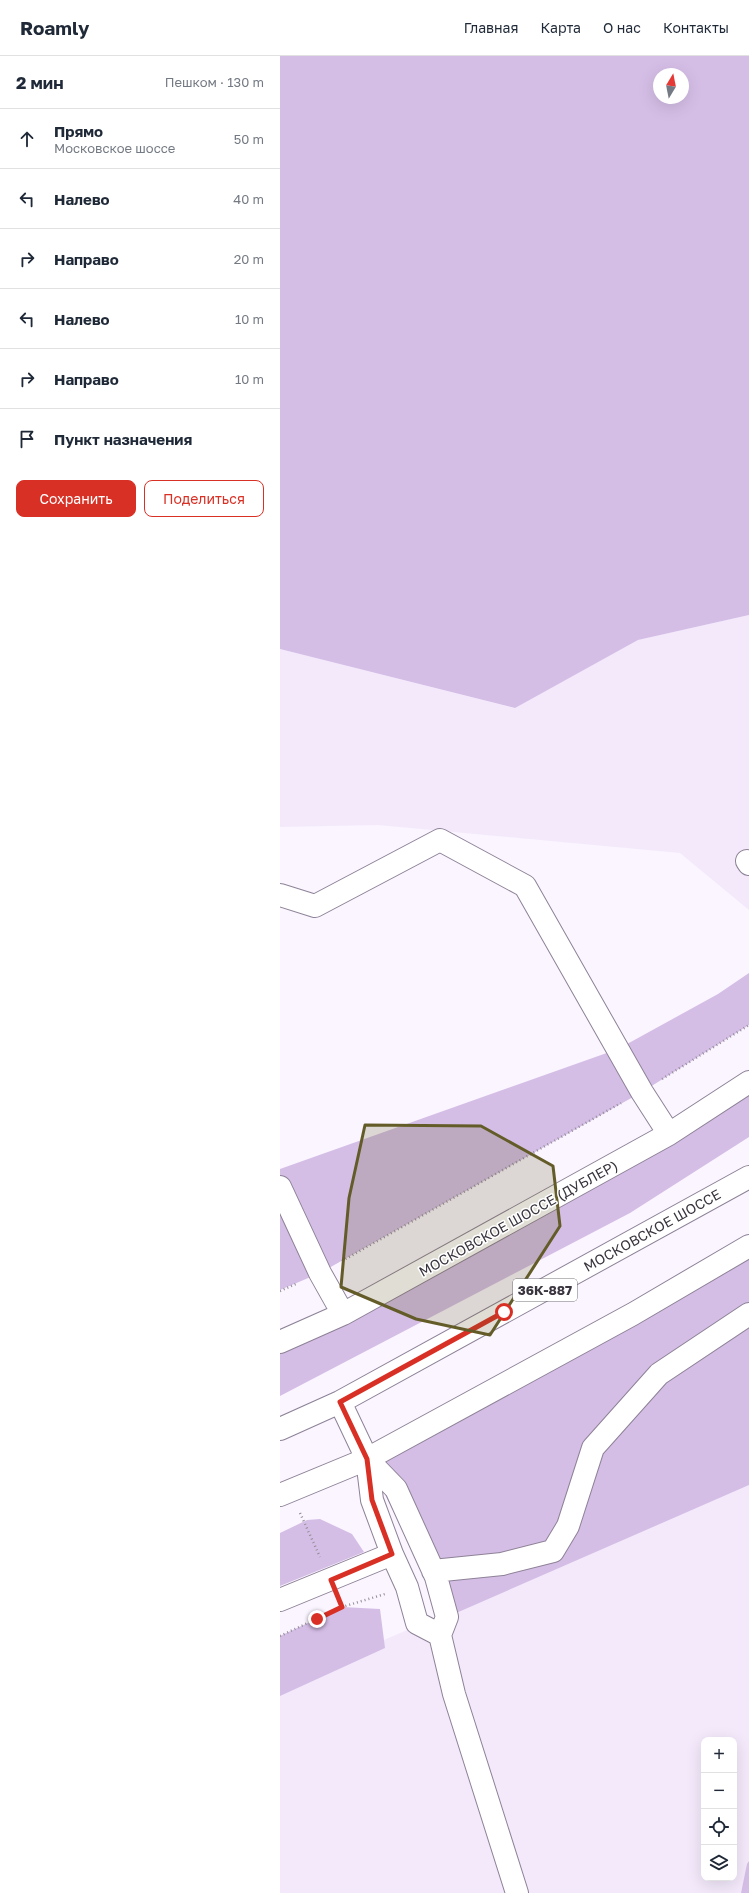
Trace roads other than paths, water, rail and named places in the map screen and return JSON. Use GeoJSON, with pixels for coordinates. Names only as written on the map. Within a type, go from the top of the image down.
{"type":"FeatureCollection","features":[{"type":"Feature","properties":{"kind":"street"},"geometry":{"type":"LineString","coordinates":[[280,895],[315,906],[440,840],[525,886],[642,1092],[668,1134]]}},
{"type":"Feature","properties":{"kind":"street","name":"МОСКОВСКОЕ ШОССЕ (ДУБЛЕР)"},"geometry":{"type":"LineString","coordinates":[[280,1342],[343,1314],[668,1134],[749,1082]]}},
{"type":"Feature","properties":{"kind":"street","name":"МОСКОВСКОЕ ШОССЕ"},"geometry":{"type":"LineString","coordinates":[[280,1429],[340,1402],[749,1177]]}},
{"type":"Feature","properties":{"kind":"street"},"geometry":{"type":"LineString","coordinates":[[280,1187],[320,1273],[343,1314]]}},
{"type":"Feature","properties":{"kind":"street"},"geometry":{"type":"LineString","coordinates":[[285,1493],[367,1459],[633,1314],[749,1246]]}},
{"type":"Feature","properties":{"kind":"street"},"geometry":{"type":"LineString","coordinates":[[433,1571],[502,1564],[553,1551],[568,1526],[593,1448],[658,1374],[749,1314]]}},
{"type":"Feature","properties":{"kind":"street"},"geometry":{"type":"LineString","coordinates":[[340,1402],[367,1459],[372,1500],[392,1554],[407,1587],[417,1624],[440,1634]]}},
{"type":"Feature","properties":{"kind":"street"},"geometry":{"type":"LineString","coordinates":[[367,1459],[396,1489],[433,1571],[447,1618],[440,1634],[454,1694],[517,1893]]}},
{"type":"Feature","properties":{"kind":"street"},"geometry":{"type":"LineString","coordinates":[[280,1600],[392,1554]]}}]}
